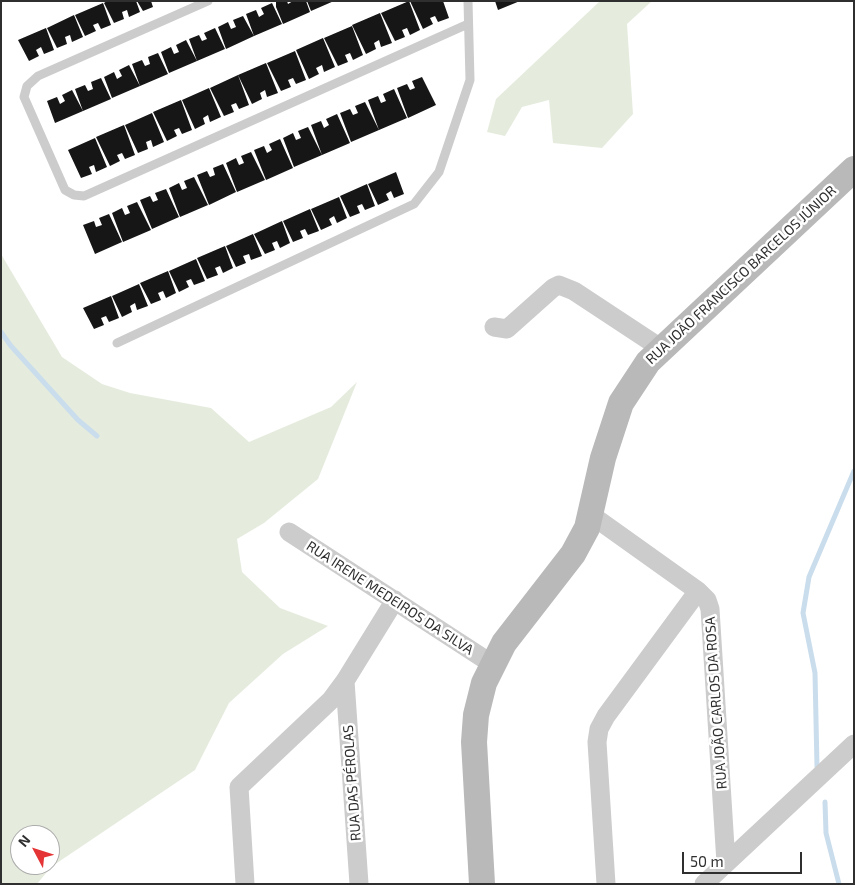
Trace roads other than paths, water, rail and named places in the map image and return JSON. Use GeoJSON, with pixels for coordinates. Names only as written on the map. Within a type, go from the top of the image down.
{"type":"FeatureCollection","features":[{"type":"Feature","properties":{"kind":"street","name":"RUA JOÃO FRANCISCO BARCELOS JÚNIOR"},"geometry":{"type":"LineString","coordinates":[[482,884],[474,742],[476,715],[484,683],[504,643],[573,554],[586,528],[612,425],[621,403],[648,362],[854,169]]}},
{"type":"Feature","properties":{"kind":"street"},"geometry":{"type":"LineString","coordinates":[[494,327],[507,330],[553,288],[559,285],[574,291],[662,349]]}},
{"type":"Feature","properties":{"kind":"street","name":"RUA JOÃO CARLOS DA ROSA"},"geometry":{"type":"LineString","coordinates":[[590,514],[698,591],[707,600],[712,623],[726,863]]}},
{"type":"Feature","properties":{"kind":"street","name":"RUA IRENE MEDEIROS DA SILVA"},"geometry":{"type":"LineString","coordinates":[[289,532],[492,664]]}},
{"type":"Feature","properties":{"kind":"street"},"geometry":{"type":"LineString","coordinates":[[606,884],[597,742],[599,730],[606,716],[698,591]]}},
{"type":"Feature","properties":{"kind":"street"},"geometry":{"type":"LineString","coordinates":[[245,884],[239,787],[313,718],[345,681],[395,600]]}},
{"type":"Feature","properties":{"kind":"street","name":"RUA DAS PÉROLAS"},"geometry":{"type":"LineString","coordinates":[[345,681],[359,884]]}},
{"type":"Feature","properties":{"kind":"street"},"geometry":{"type":"LineString","coordinates":[[704,884],[854,744]]}},
{"type":"Feature","properties":{"kind":"lane"},"geometry":{"type":"LineString","coordinates":[[208,1],[38,76],[27,86],[24,97],[65,190],[74,195],[84,196],[468,24]]}},
{"type":"Feature","properties":{"kind":"lane"},"geometry":{"type":"LineString","coordinates":[[117,342],[414,204],[438,172],[470,80],[468,1]]}},
{"type":"Feature","properties":{"kind":"waterway"},"geometry":{"type":"LineString","coordinates":[[1,332],[11,346],[78,420],[97,436]]}},
{"type":"Feature","properties":{"kind":"waterway"},"geometry":{"type":"LineString","coordinates":[[817,767],[815,673],[803,613],[809,577],[854,471]]}},
{"type":"Feature","properties":{"kind":"waterway"},"geometry":{"type":"LineString","coordinates":[[825,802],[826,833],[839,884]]}}]}
